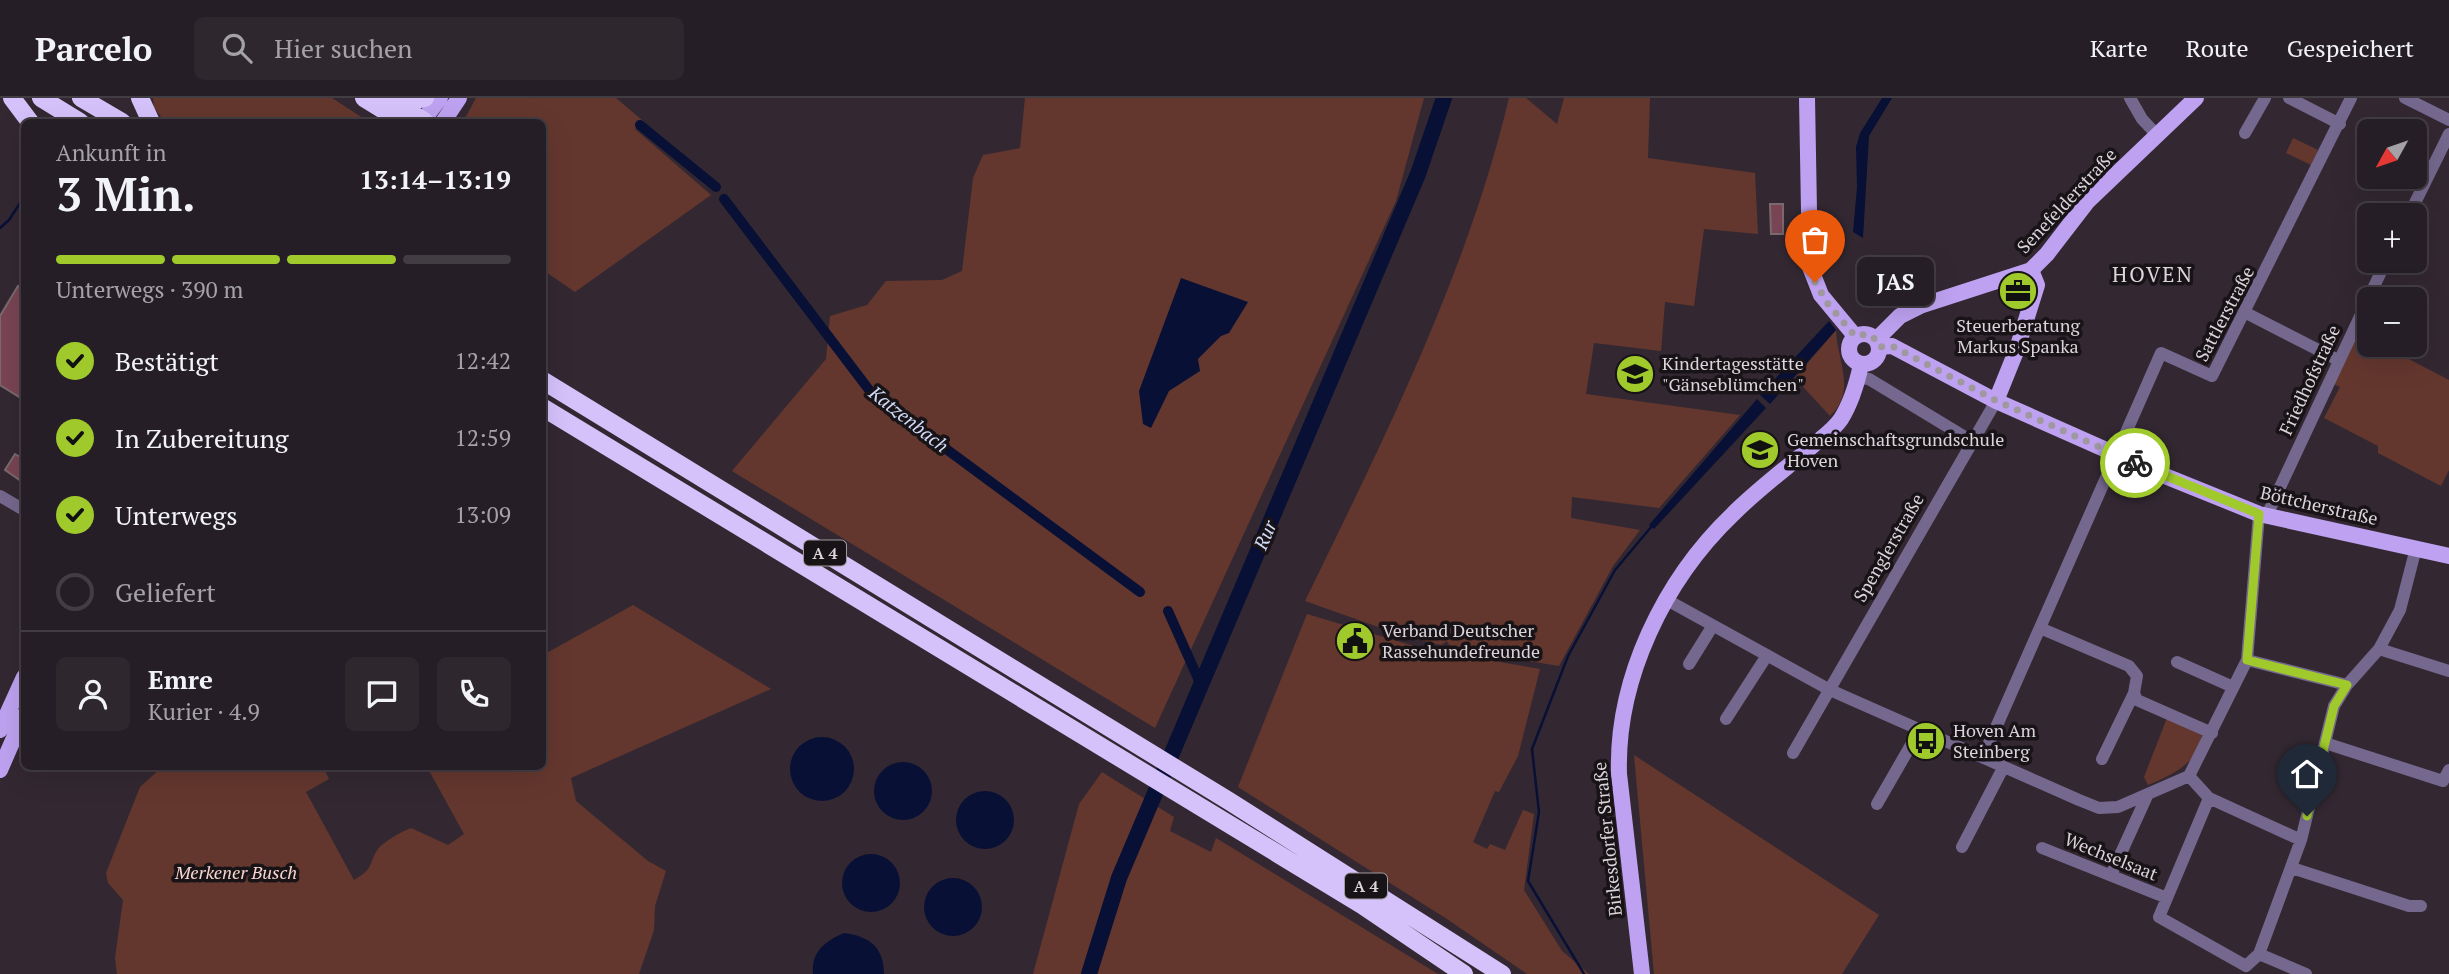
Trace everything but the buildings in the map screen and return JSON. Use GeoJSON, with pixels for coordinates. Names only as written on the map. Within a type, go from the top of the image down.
{"type":"FeatureCollection","features":[{"type":"Feature","properties":{"kind":"highway"},"geometry":{"type":"LineString","coordinates":[[12,98],[28,119]]}},
{"type":"Feature","properties":{"kind":"highway"},"geometry":{"type":"LineString","coordinates":[[41,98],[75,119]]}},
{"type":"Feature","properties":{"kind":"highway"},"geometry":{"type":"LineString","coordinates":[[81,98],[117,119]]}},
{"type":"Feature","properties":{"kind":"highway"},"geometry":{"type":"LineString","coordinates":[[140,98],[150,119]]}},
{"type":"Feature","properties":{"kind":"highway"},"geometry":{"type":"LineString","coordinates":[[364,98],[398,119]]}},
{"type":"Feature","properties":{"kind":"highway"},"geometry":{"type":"LineString","coordinates":[[392,101],[425,98]]}},
{"type":"Feature","properties":{"kind":"highway"},"geometry":{"type":"LineString","coordinates":[[392,101],[419,119]]}},
{"type":"Feature","properties":{"kind":"highway","name":"A 4"},"geometry":{"type":"LineString","coordinates":[[546,382],[1230,801],[1471,951],[1502,974]]}},
{"type":"Feature","properties":{"kind":"highway","name":"A 4"},"geometry":{"type":"LineString","coordinates":[[546,409],[1362,905],[1464,974]]}},
{"type":"Feature","properties":{"kind":"main road"},"geometry":{"type":"LineString","coordinates":[[426,119],[440,98]]}},
{"type":"Feature","properties":{"kind":"main road"},"geometry":{"type":"LineString","coordinates":[[445,119],[459,98]]}},
{"type":"Feature","properties":{"kind":"main road"},"geometry":{"type":"LineString","coordinates":[[1807,98],[1810,267],[1821,295],[1855,336]]}},
{"type":"Feature","properties":{"kind":"main road","name":"Senefelderstraße"},"geometry":{"type":"LineString","coordinates":[[1878,343],[1900,316],[1920,306],[2031,270],[2087,202],[2196,98]]}},
{"type":"Feature","properties":{"kind":"main road","name":"Spenglerstraße"},"geometry":{"type":"LineString","coordinates":[[1997,401],[2017,349],[2036,286],[2031,270]]}},
{"type":"Feature","properties":{"kind":"main road"},"geometry":{"type":"LineString","coordinates":[[1868,334],[1878,343],[1875,360],[1860,371],[1848,351],[1850,341],[1855,336],[1868,334]]}},
{"type":"Feature","properties":{"kind":"main road","name":"Böttcherstraße"},"geometry":{"type":"LineString","coordinates":[[1878,343],[1892,346],[1997,401],[2115,455],[2263,515],[2449,556]]}},
{"type":"Feature","properties":{"kind":"main road","name":"Birkesdorfer Straße"},"geometry":{"type":"LineString","coordinates":[[1642,974],[1619,774],[1618,741],[1623,708],[1637,661],[1667,600],[1699,549],[1725,522],[1838,422],[1860,371]]}},
{"type":"Feature","properties":{"kind":"main road"},"geometry":{"type":"LineString","coordinates":[[0,730],[21,684]]}},
{"type":"Feature","properties":{"kind":"main road"},"geometry":{"type":"LineString","coordinates":[[0,770],[21,722]]}},
{"type":"Feature","properties":{"kind":"street"},"geometry":{"type":"LineString","coordinates":[[2130,98],[2142,119],[2157,135]]}},
{"type":"Feature","properties":{"kind":"street"},"geometry":{"type":"LineString","coordinates":[[2245,134],[2265,98]]}},
{"type":"Feature","properties":{"kind":"street"},"geometry":{"type":"LineString","coordinates":[[2290,98],[2340,124]]}},
{"type":"Feature","properties":{"kind":"street","name":"Sattlerstraße"},"geometry":{"type":"LineString","coordinates":[[1983,757],[2161,353],[2212,376],[2246,313],[2351,98]]}},
{"type":"Feature","properties":{"kind":"street"},"geometry":{"type":"LineString","coordinates":[[2405,98],[2449,120]]}},
{"type":"Feature","properties":{"kind":"street"},"geometry":{"type":"LineString","coordinates":[[2415,203],[2449,134]]}},
{"type":"Feature","properties":{"kind":"street","name":"Friedhofstraße"},"geometry":{"type":"LineString","coordinates":[[2247,660],[2263,515],[2380,273]]}},
{"type":"Feature","properties":{"kind":"street"},"geometry":{"type":"LineString","coordinates":[[2246,313],[2337,360]]}},
{"type":"Feature","properties":{"kind":"street"},"geometry":{"type":"LineString","coordinates":[[1860,371],[1973,442]]}},
{"type":"Feature","properties":{"kind":"street","name":"Spenglerstraße"},"geometry":{"type":"LineString","coordinates":[[1793,753],[1997,401]]}},
{"type":"Feature","properties":{"kind":"street"},"geometry":{"type":"LineString","coordinates":[[0,496],[21,508]]}},
{"type":"Feature","properties":{"kind":"street"},"geometry":{"type":"LineString","coordinates":[[2259,954],[2301,840],[2334,706],[2347,685],[2379,649],[2400,610],[2416,548]]}},
{"type":"Feature","properties":{"kind":"street"},"geometry":{"type":"LineString","coordinates":[[1667,600],[1830,690],[2099,808],[2118,807],[2189,776],[2247,660],[2347,685]]}},
{"type":"Feature","properties":{"kind":"street"},"geometry":{"type":"LineString","coordinates":[[1689,664],[1713,627]]}},
{"type":"Feature","properties":{"kind":"street"},"geometry":{"type":"LineString","coordinates":[[2040,628],[2129,666],[2137,676],[2134,693],[2102,759]]}},
{"type":"Feature","properties":{"kind":"street"},"geometry":{"type":"LineString","coordinates":[[2379,649],[2449,671]]}},
{"type":"Feature","properties":{"kind":"street"},"geometry":{"type":"LineString","coordinates":[[1726,719],[1766,657]]}},
{"type":"Feature","properties":{"kind":"street"},"geometry":{"type":"LineString","coordinates":[[2177,662],[2233,687]]}},
{"type":"Feature","properties":{"kind":"street"},"geometry":{"type":"LineString","coordinates":[[2134,693],[2137,700],[2212,733]]}},
{"type":"Feature","properties":{"kind":"street"},"geometry":{"type":"LineString","coordinates":[[1877,804],[1919,731]]}},
{"type":"Feature","properties":{"kind":"street"},"geometry":{"type":"LineString","coordinates":[[2325,743],[2443,781],[2449,770]]}},
{"type":"Feature","properties":{"kind":"street"},"geometry":{"type":"LineString","coordinates":[[1962,847],[2003,768]]}},
{"type":"Feature","properties":{"kind":"street"},"geometry":{"type":"LineString","coordinates":[[2189,776],[2209,798],[2301,840]]}},
{"type":"Feature","properties":{"kind":"street"},"geometry":{"type":"LineString","coordinates":[[2111,875],[2147,796]]}},
{"type":"Feature","properties":{"kind":"street","name":"Wechselsaat"},"geometry":{"type":"LineString","coordinates":[[2209,798],[2159,917],[2246,965],[2259,954],[2305,974]]}},
{"type":"Feature","properties":{"kind":"street","name":"Wechselsaat"},"geometry":{"type":"LineString","coordinates":[[2042,848],[2166,898]]}},
{"type":"Feature","properties":{"kind":"street"},"geometry":{"type":"LineString","coordinates":[[2292,868],[2409,906],[2421,906]]}},
{"type":"Feature","properties":{"kind":"green space"},"geometry":{"type":"Polygon","coordinates":[[[153,98],[332,98],[364,119],[163,119],[154,108],[153,98]]]}},
{"type":"Feature","properties":{"kind":"green space"},"geometry":{"type":"Polygon","coordinates":[[[476,98],[616,98],[643,121],[635,129],[711,195],[575,292],[546,272],[546,119],[465,119],[476,98]]]}},
{"type":"Feature","properties":{"kind":"green space"},"geometry":{"type":"Polygon","coordinates":[[[1025,98],[1424,98],[1396,201],[1155,728],[732,471],[826,359],[830,316],[867,305],[886,281],[942,280],[962,271],[973,178],[983,155],[1020,148],[1025,98]]]}},
{"type":"Feature","properties":{"kind":"green space"},"geometry":{"type":"Polygon","coordinates":[[[1509,98],[1526,98],[1557,124],[1564,98],[1650,98],[1648,158],[1755,173],[1758,234],[1704,229],[1694,306],[1665,302],[1661,351],[1594,343],[1586,394],[1740,415],[1659,508],[1572,497],[1571,518],[1640,530],[1613,566],[1559,666],[1451,648],[1447,641],[1441,645],[1401,635],[1305,601],[1393,417],[1447,292],[1471,228],[1509,98]]]}},
{"type":"Feature","properties":{"kind":"green space"},"geometry":{"type":"Polygon","coordinates":[[[2293,138],[2318,150],[2311,165],[2286,153],[2293,138]]]}},
{"type":"Feature","properties":{"kind":"green space"},"geometry":{"type":"Polygon","coordinates":[[[1836,330],[1844,386],[1838,406],[1830,416],[1795,378],[1836,330]]]}},
{"type":"Feature","properties":{"kind":"green space"},"geometry":{"type":"Polygon","coordinates":[[[2357,332],[2357,357],[2405,357],[2449,380],[2449,470],[2441,486],[2378,453],[2378,446],[2324,418],[2340,387],[2332,383],[2357,332]]]}},
{"type":"Feature","properties":{"kind":"green space","name":"Merkener Busch"},"geometry":{"type":"Polygon","coordinates":[[[633,605],[771,689],[571,778],[576,801],[648,861],[666,871],[655,906],[654,930],[639,974],[117,974],[115,958],[123,900],[108,883],[106,873],[140,787],[159,770],[324,770],[329,779],[306,792],[354,880],[368,869],[381,846],[411,828],[448,845],[464,834],[429,770],[546,770],[546,653],[633,605]]]}},
{"type":"Feature","properties":{"kind":"green space"},"geometry":{"type":"Polygon","coordinates":[[[1307,614],[1424,649],[1540,669],[1518,756],[1499,792],[1495,791],[1473,842],[1487,849],[1490,844],[1505,850],[1523,810],[1534,814],[1524,890],[1562,951],[1589,974],[1527,974],[1447,919],[1238,787],[1307,614]]]}},
{"type":"Feature","properties":{"kind":"green space"},"geometry":{"type":"Polygon","coordinates":[[[2167,718],[2202,732],[2200,742],[2197,752],[2184,766],[2148,785],[2144,777],[2167,718]]]}},
{"type":"Feature","properties":{"kind":"green space"},"geometry":{"type":"Polygon","coordinates":[[[1634,755],[1879,915],[1842,974],[1654,974],[1634,755]]]}},
{"type":"Feature","properties":{"kind":"green space"},"geometry":{"type":"Polygon","coordinates":[[[1102,772],[1174,817],[1170,831],[1211,852],[1216,838],[1438,974],[1033,974],[1079,804],[1102,772]]]}},
{"type":"Feature","properties":{"kind":"water"},"geometry":{"type":"Polygon","coordinates":[[[1882,98],[1892,98],[1869,136],[1863,238],[1853,232],[1857,187],[1856,147],[1860,133],[1882,98]]]}},
{"type":"Feature","properties":{"kind":"water"},"geometry":{"type":"Polygon","coordinates":[[[1181,278],[1248,302],[1229,333],[1221,336],[1198,359],[1200,371],[1169,391],[1151,428],[1143,424],[1139,391],[1181,278]]]}},
{"type":"Feature","properties":{"kind":"water"},"geometry":{"type":"Polygon","coordinates":[[[1829,321],[1836,330],[1770,404],[1760,395],[1829,321]]]}},
{"type":"Feature","properties":{"kind":"water"},"geometry":{"type":"Polygon","coordinates":[[[1757,399],[1766,408],[1654,529],[1649,525],[1757,399]]]}},
{"type":"Feature","properties":{"kind":"water"},"geometry":{"type":"Polygon","coordinates":[[[822,737],[834,739],[845,746],[852,757],[852,781],[845,792],[834,799],[822,801],[810,799],[799,792],[792,781],[790,769],[792,757],[799,746],[810,739],[822,737]]]}},
{"type":"Feature","properties":{"kind":"water"},"geometry":{"type":"Polygon","coordinates":[[[903,762],[919,767],[927,775],[932,791],[927,807],[919,815],[903,820],[887,815],[879,807],[874,791],[879,775],[887,767],[903,762]]]}},
{"type":"Feature","properties":{"kind":"water"},"geometry":{"type":"Polygon","coordinates":[[[985,791],[1001,796],[1009,804],[1014,820],[1009,836],[1001,844],[985,849],[969,844],[961,836],[956,820],[961,804],[969,796],[985,791]]]}},
{"type":"Feature","properties":{"kind":"water"},"geometry":{"type":"Polygon","coordinates":[[[871,854],[887,859],[895,867],[900,883],[895,899],[887,907],[871,912],[855,907],[847,899],[842,883],[847,867],[855,859],[871,854]]]}},
{"type":"Feature","properties":{"kind":"water"},"geometry":{"type":"Polygon","coordinates":[[[953,878],[969,883],[977,891],[982,907],[977,923],[969,931],[953,936],[937,931],[929,923],[924,907],[929,891],[937,883],[953,878]]]}},
{"type":"Feature","properties":{"kind":"water"},"geometry":{"type":"Polygon","coordinates":[[[844,933],[861,937],[873,944],[881,957],[884,974],[813,974],[817,953],[831,940],[844,933]]]}},
{"type":"Feature","properties":{"kind":"waterway","name":"Rur"},"geometry":{"type":"LineString","coordinates":[[1089,974],[1119,878],[1418,174],[1444,98]]}},
{"type":"Feature","properties":{"kind":"waterway","name":"Katzenbach"},"geometry":{"type":"LineString","coordinates":[[640,125],[716,187]]}},
{"type":"Feature","properties":{"kind":"waterway","name":"Katzenbach"},"geometry":{"type":"LineString","coordinates":[[724,199],[873,395],[1140,592]]}},
{"type":"Feature","properties":{"kind":"waterway"},"geometry":{"type":"LineString","coordinates":[[0,228],[21,202]]}},
{"type":"Feature","properties":{"kind":"waterway"},"geometry":{"type":"LineString","coordinates":[[1584,974],[1528,881],[1539,812],[1532,749],[1568,656],[1615,570],[1652,526]]}},
{"type":"Feature","properties":{"kind":"waterway","name":"Katzenbach"},"geometry":{"type":"LineString","coordinates":[[1168,611],[1201,685]]}},
{"type":"Feature","properties":{"kind":"way so far"},"geometry":{"type":"LineString","coordinates":[[1815,282],[1821,295],[1855,336],[1868,334],[1876,340],[1879,347],[1892,346],[1997,401],[2135,463]]}},
{"type":"Feature","properties":{"kind":"place","name":"JAS"},"geometry":{"type":"Point","coordinates":[1815,282]}},
{"type":"Feature","properties":{"kind":"place","name":"Steuerberatung Markus Spanka"},"geometry":{"type":"Point","coordinates":[2018,291]}},
{"type":"Feature","properties":{"kind":"place","name":"Kindertagesstätte \"Gänseblümchen\""},"geometry":{"type":"Point","coordinates":[1635,374]}},
{"type":"Feature","properties":{"kind":"place","name":"Gemeinschaftsgrundschule Hoven"},"geometry":{"type":"Point","coordinates":[1760,450]}},
{"type":"Feature","properties":{"kind":"place","name":"Verband Deutscher Rassehundefreunde"},"geometry":{"type":"Point","coordinates":[1355,641]}},
{"type":"Feature","properties":{"kind":"place","name":"Hoven Am Steinberg"},"geometry":{"type":"Point","coordinates":[1926,741]}},
{"type":"Feature","properties":{"kind":"district","name":"HOVEN"},"geometry":{"type":"Point","coordinates":[2153,275]}},
{"type":"Feature","properties":{"kind":"route"},"geometry":{"type":"LineString","coordinates":[[2135,463],[2259,514],[2247,660],[2347,685],[2334,706],[2307,816]]}}]}
